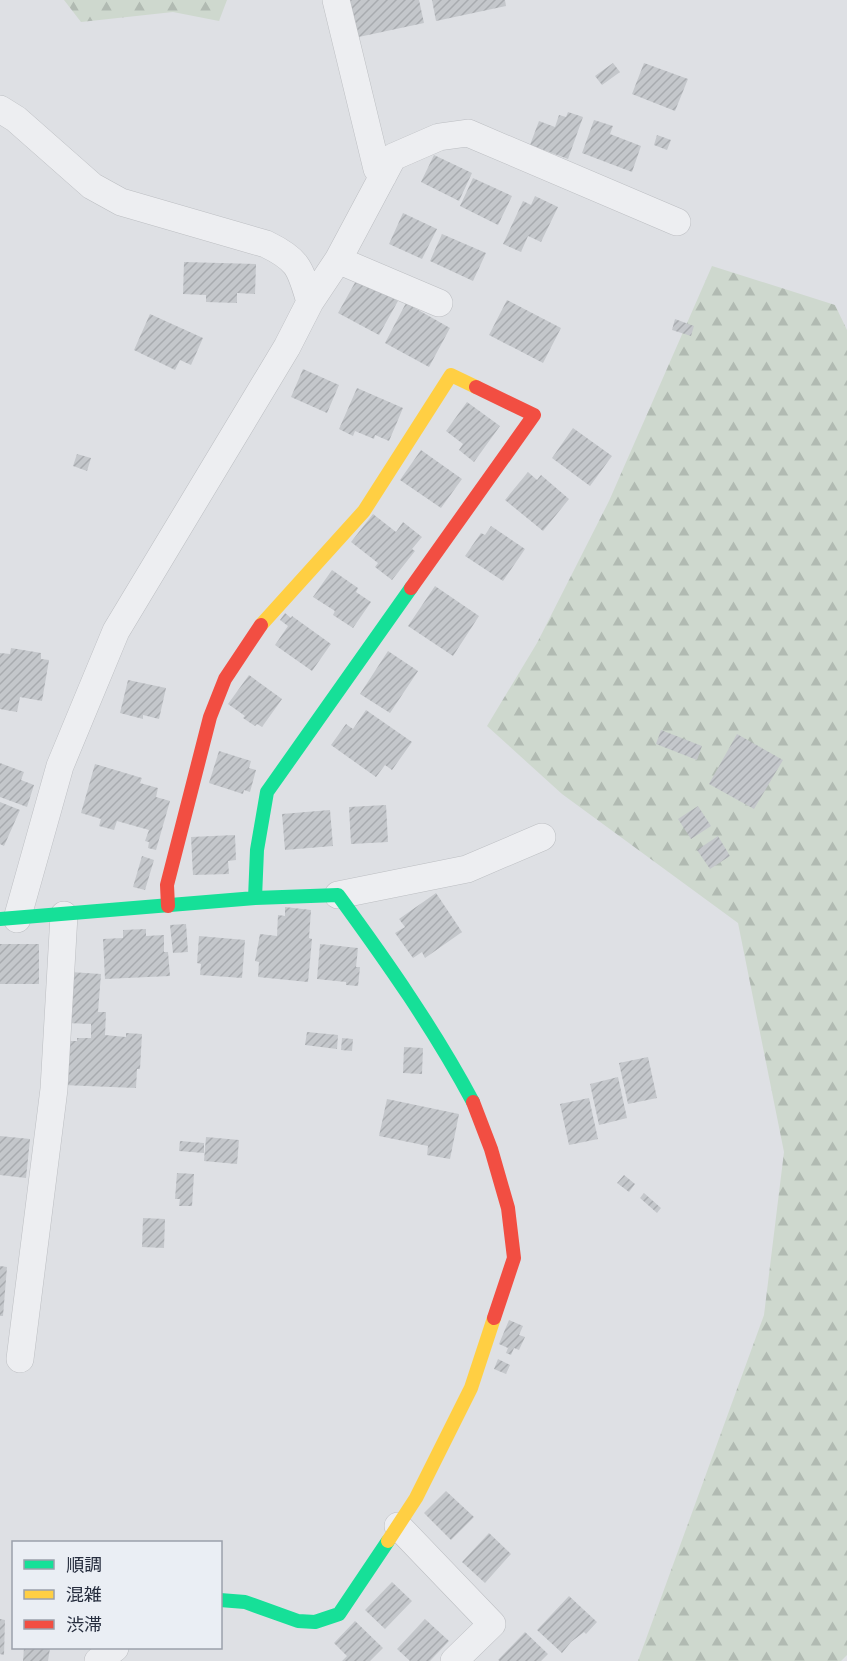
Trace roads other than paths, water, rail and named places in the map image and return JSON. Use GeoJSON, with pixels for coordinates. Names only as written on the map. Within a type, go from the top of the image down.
{"type":"FeatureCollection","features":[{"type":"Feature","properties":{"kind":"street"},"geometry":{"type":"LineString","coordinates":[[336,0],[377,169],[383,176]]}},
{"type":"Feature","properties":{"kind":"street"},"geometry":{"type":"LineString","coordinates":[[0,109],[16,118],[92,186],[121,202],[266,244],[284,252],[301,270],[310,302]]}},
{"type":"Feature","properties":{"kind":"street"},"geometry":{"type":"LineString","coordinates":[[542,837],[467,869],[338,895],[255,898],[9,919],[60,766],[116,631],[287,347],[310,302],[338,260],[393,157],[439,137],[468,133],[677,222]]}},
{"type":"Feature","properties":{"kind":"street"},"geometry":{"type":"LineString","coordinates":[[338,260],[439,303]]}},
{"type":"Feature","properties":{"kind":"street"},"geometry":{"type":"LineString","coordinates":[[168,906],[167,885],[196,768],[210,717],[225,679],[266,618],[364,511],[452,375],[534,414],[267,792],[257,850],[255,898]]}},
{"type":"Feature","properties":{"kind":"street"},"geometry":{"type":"LineString","coordinates":[[222,1600],[245,1602],[298,1621],[315,1622],[339,1614],[416,1498],[471,1388],[514,1258],[508,1208],[491,1149],[473,1102],[446,1051],[392,968],[338,895]]}},
{"type":"Feature","properties":{"kind":"street"},"geometry":{"type":"LineString","coordinates":[[20,1359],[54,1089],[64,915]]}},
{"type":"Feature","properties":{"kind":"street"},"geometry":{"type":"LineString","coordinates":[[398,1526],[492,1624],[454,1661]]}},
{"type":"Feature","properties":{"kind":"street"},"geometry":{"type":"LineString","coordinates":[[98,1661],[113,1649]]}}]}
